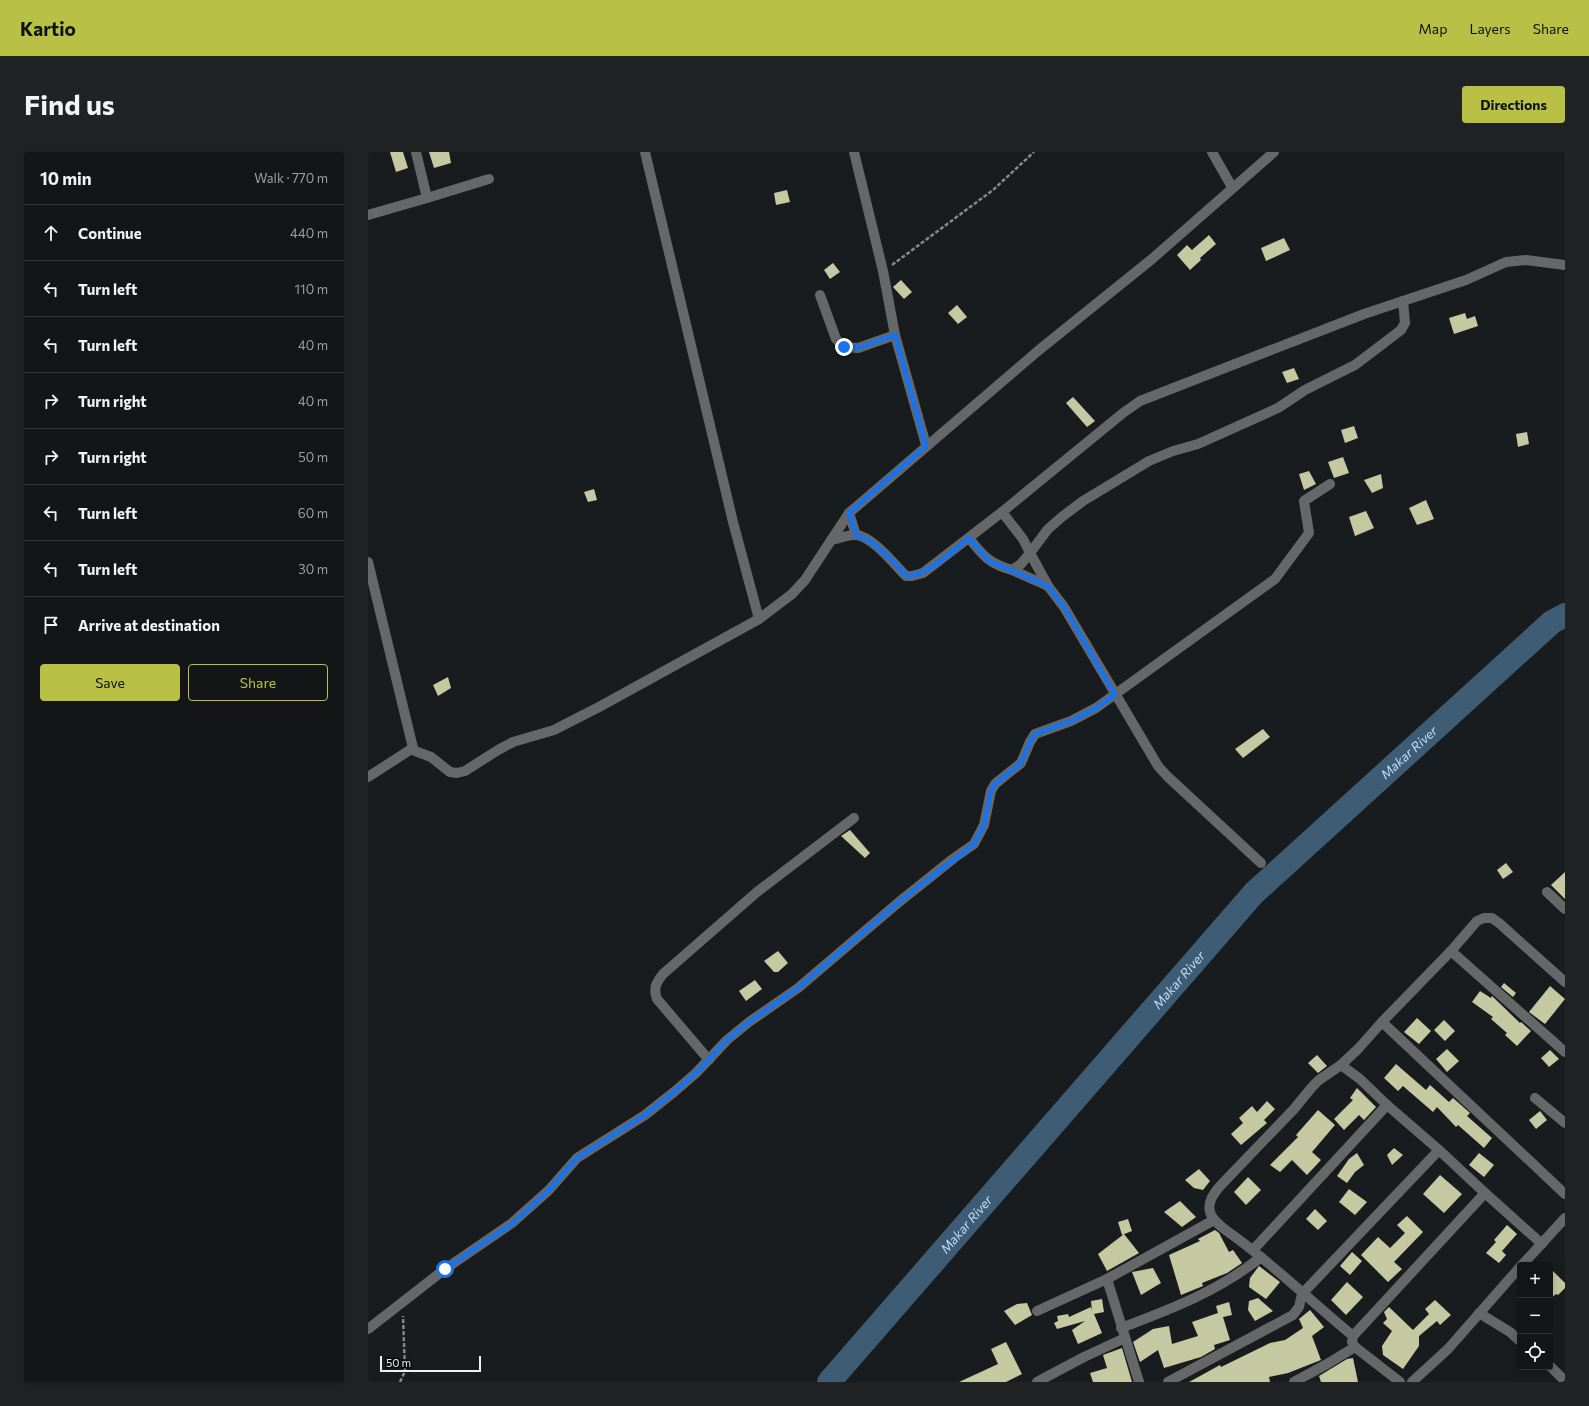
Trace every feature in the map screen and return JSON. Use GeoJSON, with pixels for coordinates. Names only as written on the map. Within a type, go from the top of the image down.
{"type":"FeatureCollection","features":[{"type":"Feature","properties":{"kind":"street"},"geometry":{"type":"LineString","coordinates":[[416,152],[427,198]]}},
{"type":"Feature","properties":{"kind":"street"},"geometry":{"type":"LineString","coordinates":[[645,152],[733,522],[759,619]]}},
{"type":"Feature","properties":{"kind":"street"},"geometry":{"type":"LineString","coordinates":[[854,152],[883,271],[895,335],[926,446]]}},
{"type":"Feature","properties":{"kind":"street"},"geometry":{"type":"LineString","coordinates":[[1212,152],[1232,187]]}},
{"type":"Feature","properties":{"kind":"street"},"geometry":{"type":"LineString","coordinates":[[368,562],[413,748],[415,751],[431,757],[450,772],[457,773],[465,771],[513,742],[554,730],[600,707],[759,619],[792,594],[805,580],[849,513],[1039,350],[1152,259],[1232,187],[1274,152]]}},
{"type":"Feature","properties":{"kind":"street"},"geometry":{"type":"LineString","coordinates":[[368,215],[489,179]]}},
{"type":"Feature","properties":{"kind":"street"},"geometry":{"type":"LineString","coordinates":[[831,540],[856,535],[870,541],[893,561],[906,576],[912,576],[924,572],[1002,512],[1123,413],[1140,401],[1364,314],[1466,280],[1506,262],[1526,260],[1565,265]]}},
{"type":"Feature","properties":{"kind":"street"},"geometry":{"type":"LineString","coordinates":[[820,295],[836,339],[844,347],[858,348],[895,335]]}},
{"type":"Feature","properties":{"kind":"street"},"geometry":{"type":"LineString","coordinates":[[1012,570],[1021,564],[1048,530],[1063,516],[1083,501],[1149,461],[1174,451],[1198,444],[1278,408],[1305,390],[1355,365],[1401,330],[1405,323],[1403,302]]}},
{"type":"Feature","properties":{"kind":"street"},"geometry":{"type":"LineString","coordinates":[[368,1329],[445,1269],[512,1224],[549,1190],[577,1158],[645,1115],[674,1092],[709,1060],[727,1040],[749,1022],[798,988],[899,902],[974,844],[984,825],[991,791],[995,784],[1021,763],[1035,734],[1071,721],[1096,708],[1275,579],[1309,533],[1304,500],[1330,484]]}},
{"type":"Feature","properties":{"kind":"street"},"geometry":{"type":"LineString","coordinates":[[1002,512],[1023,540],[1048,586],[1064,607],[1150,754],[1162,771],[1261,863]]}},
{"type":"Feature","properties":{"kind":"street"},"geometry":{"type":"LineString","coordinates":[[849,513],[856,535]]}},
{"type":"Feature","properties":{"kind":"street"},"geometry":{"type":"LineString","coordinates":[[969,538],[989,561],[1048,586]]}},
{"type":"Feature","properties":{"kind":"street"},"geometry":{"type":"LineString","coordinates":[[368,777],[413,748]]}},
{"type":"Feature","properties":{"kind":"street"},"geometry":{"type":"LineString","coordinates":[[709,1060],[657,999],[654,991],[655,984],[662,974],[757,892],[854,818]]}},
{"type":"Feature","properties":{"kind":"street"},"geometry":{"type":"LineString","coordinates":[[1547,892],[1565,909]]}},
{"type":"Feature","properties":{"kind":"street"},"geometry":{"type":"LineString","coordinates":[[1353,1336],[1257,1254],[1214,1220],[1210,1212],[1209,1204],[1212,1196],[1294,1109],[1312,1087],[1319,1080],[1341,1065],[1358,1049],[1382,1022],[1451,952],[1477,921],[1484,918],[1492,918],[1565,982]]}},
{"type":"Feature","properties":{"kind":"street"},"geometry":{"type":"LineString","coordinates":[[1451,952],[1565,1052]]}},
{"type":"Feature","properties":{"kind":"street"},"geometry":{"type":"LineString","coordinates":[[1382,1022],[1565,1194]]}},
{"type":"Feature","properties":{"kind":"street"},"geometry":{"type":"LineString","coordinates":[[1341,1065],[1360,1079],[1386,1105],[1439,1150],[1542,1244]]}},
{"type":"Feature","properties":{"kind":"street"},"geometry":{"type":"LineString","coordinates":[[1535,1098],[1565,1123]]}},
{"type":"Feature","properties":{"kind":"street"},"geometry":{"type":"LineString","coordinates":[[1037,1382],[1084,1357],[1123,1333],[1216,1288],[1239,1274],[1386,1105]]}},
{"type":"Feature","properties":{"kind":"street"},"geometry":{"type":"LineString","coordinates":[[1168,1382],[1293,1315],[1299,1307],[1302,1294],[1439,1150]]}},
{"type":"Feature","properties":{"kind":"street"},"geometry":{"type":"LineString","coordinates":[[1400,1382],[1355,1347],[1352,1342],[1353,1336],[1485,1193]]}},
{"type":"Feature","properties":{"kind":"street"},"geometry":{"type":"LineString","coordinates":[[1525,1262],[1565,1218]]}},
{"type":"Feature","properties":{"kind":"street"},"geometry":{"type":"LineString","coordinates":[[1037,1311],[1107,1279],[1214,1220]]}},
{"type":"Feature","properties":{"kind":"street"},"geometry":{"type":"LineString","coordinates":[[1412,1382],[1448,1348],[1517,1270]]}},
{"type":"Feature","properties":{"kind":"street"},"geometry":{"type":"LineString","coordinates":[[1107,1279],[1139,1382]]}},
{"type":"Feature","properties":{"kind":"street"},"geometry":{"type":"LineString","coordinates":[[1479,1314],[1510,1332],[1517,1338]]}},
{"type":"Feature","properties":{"kind":"street"},"geometry":{"type":"LineString","coordinates":[[1294,1382],[1355,1347]]}},
{"type":"Feature","properties":{"kind":"street"},"geometry":{"type":"LineString","coordinates":[[1553,1369],[1565,1381]]}},
{"type":"Feature","properties":{"kind":"path"},"geometry":{"type":"LineString","coordinates":[[883,271],[993,190],[1034,152]]}},
{"type":"Feature","properties":{"kind":"path"},"geometry":{"type":"LineString","coordinates":[[400,1382],[405,1372],[403,1314]]}},
{"type":"Feature","properties":{"kind":"building"},"geometry":{"type":"Polygon","coordinates":[[[390,152],[403,152],[408,168],[396,172],[390,152]]]}},
{"type":"Feature","properties":{"kind":"building"},"geometry":{"type":"Polygon","coordinates":[[[429,152],[449,152],[451,163],[434,168],[429,152]]]}},
{"type":"Feature","properties":{"kind":"building"},"geometry":{"type":"Polygon","coordinates":[[[787,190],[790,202],[776,205],[774,193],[787,190]]]}},
{"type":"Feature","properties":{"kind":"building"},"geometry":{"type":"Polygon","coordinates":[[[1209,235],[1216,244],[1200,258],[1201,260],[1190,270],[1177,255],[1187,245],[1192,250],[1209,235]]]}},
{"type":"Feature","properties":{"kind":"building"},"geometry":{"type":"Polygon","coordinates":[[[1284,238],[1290,250],[1266,261],[1261,248],[1284,238]]]}},
{"type":"Feature","properties":{"kind":"building"},"geometry":{"type":"Polygon","coordinates":[[[833,263],[840,272],[830,279],[824,270],[833,263]]]}},
{"type":"Feature","properties":{"kind":"building"},"geometry":{"type":"Polygon","coordinates":[[[901,280],[912,292],[904,299],[893,287],[901,280]]]}},
{"type":"Feature","properties":{"kind":"building"},"geometry":{"type":"Polygon","coordinates":[[[957,305],[967,317],[958,324],[948,313],[957,305]]]}},
{"type":"Feature","properties":{"kind":"building"},"geometry":{"type":"Polygon","coordinates":[[[1465,313],[1467,319],[1475,316],[1478,326],[1454,334],[1449,318],[1465,313]]]}},
{"type":"Feature","properties":{"kind":"building"},"geometry":{"type":"Polygon","coordinates":[[[1294,368],[1299,379],[1287,383],[1282,372],[1294,368]]]}},
{"type":"Feature","properties":{"kind":"building"},"geometry":{"type":"Polygon","coordinates":[[[1073,397],[1095,421],[1087,427],[1066,403],[1073,397]]]}},
{"type":"Feature","properties":{"kind":"building"},"geometry":{"type":"Polygon","coordinates":[[[1354,426],[1358,438],[1345,443],[1341,430],[1354,426]]]}},
{"type":"Feature","properties":{"kind":"building"},"geometry":{"type":"Polygon","coordinates":[[[1527,432],[1529,444],[1518,447],[1516,434],[1527,432]]]}},
{"type":"Feature","properties":{"kind":"building"},"geometry":{"type":"Polygon","coordinates":[[[1343,457],[1349,473],[1334,478],[1328,462],[1343,457]]]}},
{"type":"Feature","properties":{"kind":"building"},"geometry":{"type":"Polygon","coordinates":[[[1309,471],[1316,484],[1304,490],[1299,474],[1309,471]]]}},
{"type":"Feature","properties":{"kind":"building"},"geometry":{"type":"Polygon","coordinates":[[[1381,474],[1383,488],[1372,493],[1364,480],[1381,474]]]}},
{"type":"Feature","properties":{"kind":"building"},"geometry":{"type":"Polygon","coordinates":[[[594,489],[597,500],[588,502],[584,492],[594,489]]]}},
{"type":"Feature","properties":{"kind":"building"},"geometry":{"type":"Polygon","coordinates":[[[1426,500],[1434,519],[1417,525],[1409,508],[1426,500]]]}},
{"type":"Feature","properties":{"kind":"building"},"geometry":{"type":"Polygon","coordinates":[[[1366,511],[1374,528],[1355,536],[1349,517],[1366,511]]]}},
{"type":"Feature","properties":{"kind":"building"},"geometry":{"type":"Polygon","coordinates":[[[448,677],[451,688],[438,696],[433,685],[448,677]]]}},
{"type":"Feature","properties":{"kind":"building"},"geometry":{"type":"Polygon","coordinates":[[[1263,729],[1270,737],[1243,758],[1235,749],[1263,729]]]}},
{"type":"Feature","properties":{"kind":"building"},"geometry":{"type":"Polygon","coordinates":[[[850,830],[870,853],[865,858],[841,836],[850,830]]]}},
{"type":"Feature","properties":{"kind":"building"},"geometry":{"type":"Polygon","coordinates":[[[1506,863],[1513,872],[1503,879],[1497,870],[1506,863]]]}},
{"type":"Feature","properties":{"kind":"building"},"geometry":{"type":"Polygon","coordinates":[[[1565,872],[1565,899],[1551,885],[1565,872]]]}},
{"type":"Feature","properties":{"kind":"building"},"geometry":{"type":"Polygon","coordinates":[[[778,951],[788,963],[778,972],[774,972],[764,961],[778,951]]]}},
{"type":"Feature","properties":{"kind":"building"},"geometry":{"type":"Polygon","coordinates":[[[755,980],[762,989],[746,1001],[739,991],[755,980]]]}},
{"type":"Feature","properties":{"kind":"building"},"geometry":{"type":"Polygon","coordinates":[[[1504,983],[1516,993],[1513,997],[1501,987],[1504,983]]]}},
{"type":"Feature","properties":{"kind":"building"},"geometry":{"type":"Polygon","coordinates":[[[1550,986],[1565,999],[1545,1024],[1529,1012],[1550,986]]]}},
{"type":"Feature","properties":{"kind":"building"},"geometry":{"type":"Polygon","coordinates":[[[1480,991],[1491,998],[1492,996],[1520,1023],[1521,1022],[1531,1031],[1517,1046],[1505,1035],[1507,1033],[1491,1019],[1493,1017],[1472,1002],[1480,991]]]}},
{"type":"Feature","properties":{"kind":"building"},"geometry":{"type":"Polygon","coordinates":[[[1417,1018],[1431,1031],[1419,1044],[1404,1032],[1417,1018]]]}},
{"type":"Feature","properties":{"kind":"building"},"geometry":{"type":"Polygon","coordinates":[[[1444,1020],[1455,1031],[1445,1041],[1434,1030],[1444,1020]]]}},
{"type":"Feature","properties":{"kind":"building"},"geometry":{"type":"Polygon","coordinates":[[[1447,1049],[1459,1061],[1447,1072],[1436,1059],[1447,1049]]]}},
{"type":"Feature","properties":{"kind":"building"},"geometry":{"type":"Polygon","coordinates":[[[1550,1050],[1559,1059],[1549,1067],[1541,1058],[1550,1050]]]}},
{"type":"Feature","properties":{"kind":"building"},"geometry":{"type":"Polygon","coordinates":[[[1317,1055],[1327,1066],[1318,1073],[1308,1063],[1317,1055]]]}},
{"type":"Feature","properties":{"kind":"building"},"geometry":{"type":"Polygon","coordinates":[[[1396,1064],[1426,1090],[1430,1085],[1449,1102],[1453,1098],[1470,1113],[1467,1116],[1492,1138],[1484,1148],[1458,1125],[1456,1127],[1437,1107],[1433,1112],[1403,1086],[1398,1091],[1384,1078],[1396,1064]]]}},
{"type":"Feature","properties":{"kind":"building"},"geometry":{"type":"Polygon","coordinates":[[[1357,1088],[1376,1107],[1364,1120],[1359,1115],[1344,1130],[1334,1119],[1353,1100],[1350,1098],[1357,1088]]]}},
{"type":"Feature","properties":{"kind":"building"},"geometry":{"type":"Polygon","coordinates":[[[1267,1101],[1275,1109],[1264,1120],[1267,1123],[1241,1145],[1231,1134],[1243,1123],[1239,1118],[1252,1106],[1257,1112],[1267,1101]]]}},
{"type":"Feature","properties":{"kind":"building"},"geometry":{"type":"Polygon","coordinates":[[[1318,1110],[1335,1125],[1312,1152],[1321,1160],[1307,1175],[1292,1160],[1280,1172],[1270,1165],[1298,1137],[1296,1135],[1318,1110]]]}},
{"type":"Feature","properties":{"kind":"building"},"geometry":{"type":"Polygon","coordinates":[[[1540,1111],[1547,1120],[1536,1129],[1529,1120],[1540,1111]]]}},
{"type":"Feature","properties":{"kind":"building"},"geometry":{"type":"Polygon","coordinates":[[[1394,1148],[1403,1155],[1392,1165],[1387,1155],[1394,1148]]]}},
{"type":"Feature","properties":{"kind":"building"},"geometry":{"type":"Polygon","coordinates":[[[1357,1153],[1364,1165],[1355,1172],[1347,1183],[1337,1176],[1349,1159],[1357,1153]]]}},
{"type":"Feature","properties":{"kind":"building"},"geometry":{"type":"Polygon","coordinates":[[[1479,1153],[1494,1165],[1484,1177],[1469,1165],[1479,1153]]]}},
{"type":"Feature","properties":{"kind":"building"},"geometry":{"type":"Polygon","coordinates":[[[1199,1169],[1210,1181],[1203,1190],[1194,1188],[1185,1180],[1199,1169]]]}},
{"type":"Feature","properties":{"kind":"building"},"geometry":{"type":"Polygon","coordinates":[[[1440,1175],[1462,1194],[1444,1213],[1423,1194],[1440,1175]]]}},
{"type":"Feature","properties":{"kind":"building"},"geometry":{"type":"Polygon","coordinates":[[[1248,1177],[1261,1190],[1246,1205],[1234,1192],[1248,1177]]]}},
{"type":"Feature","properties":{"kind":"building"},"geometry":{"type":"Polygon","coordinates":[[[1349,1189],[1367,1202],[1355,1215],[1339,1202],[1349,1189]]]}},
{"type":"Feature","properties":{"kind":"building"},"geometry":{"type":"Polygon","coordinates":[[[1180,1201],[1196,1217],[1182,1227],[1164,1212],[1180,1201]]]}},
{"type":"Feature","properties":{"kind":"building"},"geometry":{"type":"Polygon","coordinates":[[[1315,1209],[1327,1221],[1318,1230],[1306,1219],[1315,1209]]]}},
{"type":"Feature","properties":{"kind":"building"},"geometry":{"type":"Polygon","coordinates":[[[1407,1216],[1423,1232],[1394,1262],[1402,1269],[1388,1282],[1361,1255],[1378,1237],[1390,1248],[1405,1233],[1397,1225],[1407,1216]]]}},
{"type":"Feature","properties":{"kind":"building"},"geometry":{"type":"Polygon","coordinates":[[[1128,1219],[1132,1231],[1122,1235],[1118,1222],[1128,1219]]]}},
{"type":"Feature","properties":{"kind":"building"},"geometry":{"type":"Polygon","coordinates":[[[1507,1225],[1517,1234],[1502,1251],[1506,1255],[1499,1263],[1486,1253],[1496,1242],[1494,1240],[1507,1225]]]}},
{"type":"Feature","properties":{"kind":"building"},"geometry":{"type":"Polygon","coordinates":[[[1215,1230],[1219,1233],[1229,1252],[1233,1250],[1242,1263],[1227,1273],[1202,1283],[1203,1286],[1181,1295],[1169,1255],[1200,1241],[1198,1239],[1215,1230]]]}},
{"type":"Feature","properties":{"kind":"building"},"geometry":{"type":"Polygon","coordinates":[[[1124,1234],[1139,1253],[1107,1271],[1098,1254],[1124,1234]]]}},
{"type":"Feature","properties":{"kind":"building"},"geometry":{"type":"Polygon","coordinates":[[[1352,1252],[1362,1261],[1350,1275],[1340,1266],[1352,1252]]]}},
{"type":"Feature","properties":{"kind":"building"},"geometry":{"type":"Polygon","coordinates":[[[1259,1266],[1280,1282],[1266,1299],[1249,1287],[1250,1278],[1259,1266]]]}},
{"type":"Feature","properties":{"kind":"building"},"geometry":{"type":"Polygon","coordinates":[[[1153,1268],[1161,1283],[1141,1295],[1132,1272],[1153,1268]]]}},
{"type":"Feature","properties":{"kind":"building"},"geometry":{"type":"Polygon","coordinates":[[[1553,1271],[1565,1283],[1565,1288],[1558,1295],[1556,1294],[1553,1296],[1553,1271]]]}},
{"type":"Feature","properties":{"kind":"building"},"geometry":{"type":"Polygon","coordinates":[[[1347,1282],[1363,1297],[1346,1315],[1331,1300],[1347,1282]]]}},
{"type":"Feature","properties":{"kind":"building"},"geometry":{"type":"Polygon","coordinates":[[[1258,1298],[1273,1311],[1255,1321],[1248,1310],[1249,1301],[1258,1298]]]}},
{"type":"Feature","properties":{"kind":"building"},"geometry":{"type":"Polygon","coordinates":[[[1102,1299],[1104,1312],[1094,1314],[1102,1333],[1078,1344],[1072,1330],[1085,1321],[1057,1329],[1054,1323],[1058,1321],[1057,1316],[1068,1314],[1069,1317],[1091,1307],[1092,1311],[1091,1301],[1102,1299]]]}},
{"type":"Feature","properties":{"kind":"building"},"geometry":{"type":"Polygon","coordinates":[[[1435,1300],[1451,1315],[1440,1325],[1437,1321],[1419,1336],[1419,1346],[1403,1369],[1383,1355],[1382,1346],[1392,1331],[1383,1323],[1387,1319],[1384,1312],[1389,1307],[1413,1330],[1429,1314],[1425,1309],[1435,1300]]]}},
{"type":"Feature","properties":{"kind":"building"},"geometry":{"type":"Polygon","coordinates":[[[1229,1302],[1232,1315],[1223,1317],[1230,1340],[1214,1345],[1215,1349],[1201,1357],[1164,1368],[1158,1350],[1140,1362],[1133,1342],[1153,1329],[1169,1326],[1172,1344],[1198,1336],[1192,1322],[1218,1313],[1216,1306],[1229,1302]]]}},
{"type":"Feature","properties":{"kind":"building"},"geometry":{"type":"Polygon","coordinates":[[[1027,1303],[1032,1315],[1015,1325],[1004,1311],[1017,1304],[1027,1303]]]}},
{"type":"Feature","properties":{"kind":"building"},"geometry":{"type":"Polygon","coordinates":[[[1310,1310],[1324,1327],[1312,1336],[1321,1360],[1288,1373],[1269,1377],[1270,1382],[1189,1382],[1220,1365],[1221,1367],[1270,1343],[1285,1340],[1303,1328],[1299,1319],[1310,1310]]]}},
{"type":"Feature","properties":{"kind":"building"},"geometry":{"type":"Polygon","coordinates":[[[1006,1342],[1022,1374],[1006,1382],[959,1382],[998,1364],[991,1349],[1006,1342]]]}},
{"type":"Feature","properties":{"kind":"building"},"geometry":{"type":"Polygon","coordinates":[[[1122,1348],[1132,1382],[1093,1382],[1090,1373],[1107,1368],[1103,1355],[1122,1348]]]}},
{"type":"Feature","properties":{"kind":"building"},"geometry":{"type":"Polygon","coordinates":[[[1353,1358],[1358,1382],[1321,1382],[1319,1376],[1347,1359],[1353,1358]]]}},
{"type":"Feature","properties":{"kind":"waterway","name":"Makar River"},"geometry":{"type":"LineString","coordinates":[[829,1382],[1254,893],[1552,622],[1565,615]]}},
{"type":"Feature","properties":{"kind":"route"},"geometry":{"type":"LineString","coordinates":[[445,1269],[512,1224],[549,1190],[564,1171],[577,1158],[645,1115],[696,1073],[727,1040],[749,1022],[798,988],[899,902],[974,844],[984,825],[984,819],[991,791],[995,784],[1024,760],[1027,749],[1035,734],[1071,721],[1096,708],[1115,695],[1064,607],[1048,586],[989,561],[969,538],[924,572],[912,576],[906,576],[893,561],[870,541],[856,535],[849,513],[926,446],[895,335],[858,348],[844,347]]}}]}
